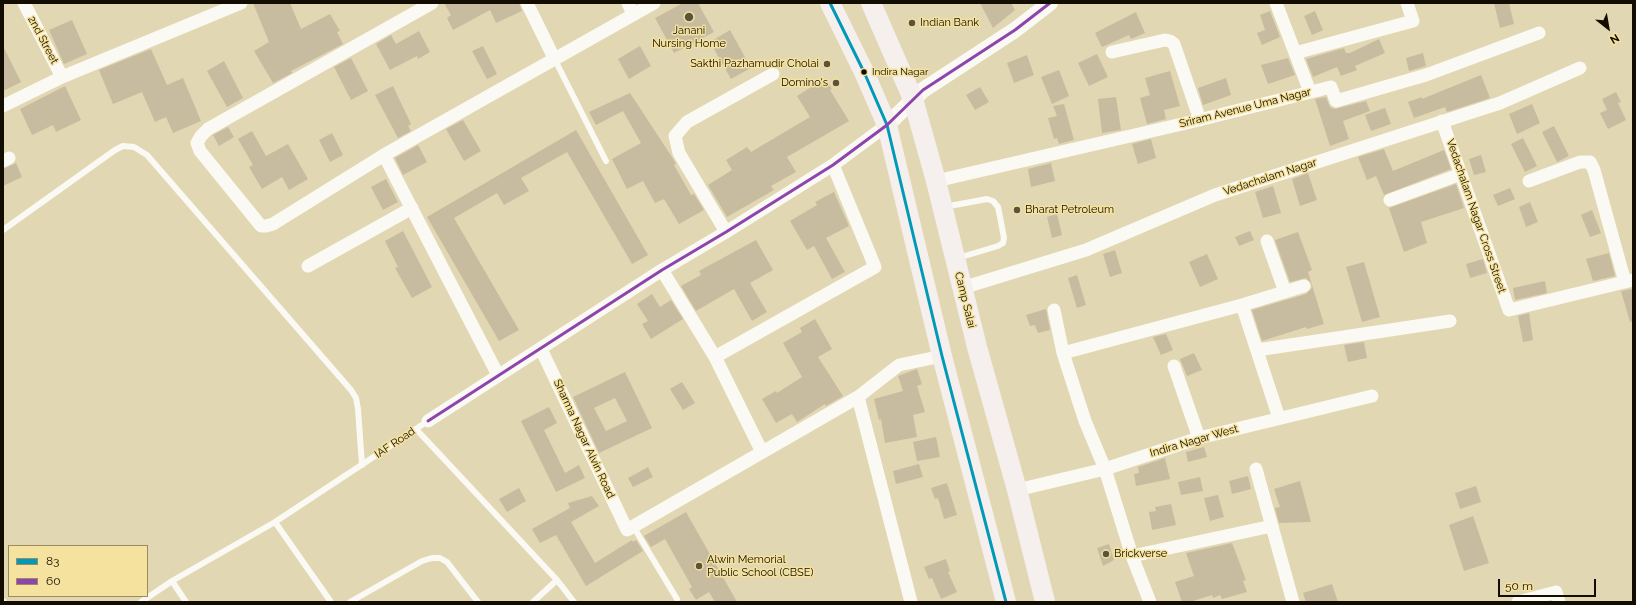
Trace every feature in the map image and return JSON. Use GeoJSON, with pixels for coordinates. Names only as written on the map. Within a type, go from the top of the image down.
{"type":"FeatureCollection","features":[{"type":"Feature","properties":{"kind":"main road"},"geometry":{"type":"LineString","coordinates":[[830,3],[864,72],[887,125],[942,356],[1006,602]]}},
{"type":"Feature","properties":{"kind":"main road","name":"Camp Salai"},"geometry":{"type":"LineString","coordinates":[[871,3],[913,99],[936,181],[962,288],[1017,490],[1045,602]]}},
{"type":"Feature","properties":{"kind":"street","name":"2nd Street"},"geometry":{"type":"LineString","coordinates":[[24,3],[62,77]]}},
{"type":"Feature","properties":{"kind":"street"},"geometry":{"type":"LineString","coordinates":[[3,106],[62,77],[241,3]]}},
{"type":"Feature","properties":{"kind":"street"},"geometry":{"type":"LineString","coordinates":[[432,3],[208,129],[201,136],[197,143],[200,151],[261,226],[266,226],[278,221],[384,154],[554,58],[631,9],[654,3]]}},
{"type":"Feature","properties":{"kind":"street"},"geometry":{"type":"LineString","coordinates":[[527,3],[554,58]]}},
{"type":"Feature","properties":{"kind":"street","name":"IAF Road"},"geometry":{"type":"LineString","coordinates":[[428,421],[662,270],[833,165],[887,125],[923,90],[1015,30],[1050,3]]}},
{"type":"Feature","properties":{"kind":"street"},"geometry":{"type":"LineString","coordinates":[[1276,3],[1310,92]]}},
{"type":"Feature","properties":{"kind":"street"},"geometry":{"type":"LineString","coordinates":[[1295,53],[1413,21],[1407,3]]}},
{"type":"Feature","properties":{"kind":"street","name":"Sriram Avenue Uma Nagar"},"geometry":{"type":"LineString","coordinates":[[936,181],[1200,120],[1331,87],[1336,101],[1426,75],[1539,33]]}},
{"type":"Feature","properties":{"kind":"street"},"geometry":{"type":"LineString","coordinates":[[1112,52],[1165,40],[1174,44],[1200,120]]}},
{"type":"Feature","properties":{"kind":"street","name":"Vedachalam Nagar"},"geometry":{"type":"LineString","coordinates":[[962,288],[1086,250],[1215,195],[1500,102],[1580,68]]}},
{"type":"Feature","properties":{"kind":"street"},"geometry":{"type":"LineString","coordinates":[[726,232],[679,153],[675,136],[687,122],[773,74]]}},
{"type":"Feature","properties":{"kind":"street","name":"Vedachalam Nagar Cross Street"},"geometry":{"type":"LineString","coordinates":[[1442,121],[1509,310],[1629,281]]}},
{"type":"Feature","properties":{"kind":"street"},"geometry":{"type":"LineString","coordinates":[[384,154],[498,375]]}},
{"type":"Feature","properties":{"kind":"street"},"geometry":{"type":"LineString","coordinates":[[1529,181],[1580,162],[1590,162],[1594,170],[1629,281]]}},
{"type":"Feature","properties":{"kind":"street"},"geometry":{"type":"LineString","coordinates":[[715,357],[875,267],[833,165]]}},
{"type":"Feature","properties":{"kind":"street"},"geometry":{"type":"LineString","coordinates":[[1390,200],[1462,174]]}},
{"type":"Feature","properties":{"kind":"street"},"geometry":{"type":"LineString","coordinates":[[308,266],[412,208]]}},
{"type":"Feature","properties":{"kind":"street"},"geometry":{"type":"LineString","coordinates":[[1267,241],[1285,292]]}},
{"type":"Feature","properties":{"kind":"street"},"geometry":{"type":"LineString","coordinates":[[662,270],[715,357],[762,452]]}},
{"type":"Feature","properties":{"kind":"street"},"geometry":{"type":"LineString","coordinates":[[1063,353],[1242,305],[1304,286]]}},
{"type":"Feature","properties":{"kind":"street"},"geometry":{"type":"LineString","coordinates":[[1242,305],[1279,418]]}},
{"type":"Feature","properties":{"kind":"street"},"geometry":{"type":"LineString","coordinates":[[1054,310],[1063,353],[1085,422],[1105,468],[1132,556],[1150,602]]}},
{"type":"Feature","properties":{"kind":"street"},"geometry":{"type":"LineString","coordinates":[[1257,350],[1450,321]]}},
{"type":"Feature","properties":{"kind":"street","name":"Sharma Nagar Alvin Road"},"geometry":{"type":"LineString","coordinates":[[541,349],[630,528]]}},
{"type":"Feature","properties":{"kind":"street"},"geometry":{"type":"LineString","coordinates":[[630,528],[858,397],[899,365],[942,356]]}},
{"type":"Feature","properties":{"kind":"street"},"geometry":{"type":"LineString","coordinates":[[1174,366],[1199,438]]}},
{"type":"Feature","properties":{"kind":"street","name":"Indira Nagar West"},"geometry":{"type":"LineString","coordinates":[[1017,490],[1105,468],[1199,438],[1372,396]]}},
{"type":"Feature","properties":{"kind":"street"},"geometry":{"type":"LineString","coordinates":[[858,397],[911,602]]}},
{"type":"Feature","properties":{"kind":"street"},"geometry":{"type":"LineString","coordinates":[[1256,468],[1293,602]]}},
{"type":"Feature","properties":{"kind":"street"},"geometry":{"type":"LineString","coordinates":[[1132,556],[1272,526]]}},
{"type":"Feature","properties":{"kind":"street"},"geometry":{"type":"LineString","coordinates":[[1518,602],[1556,592],[1559,602]]}},
{"type":"Feature","properties":{"kind":"lane"},"geometry":{"type":"LineString","coordinates":[[554,58],[606,161]]}},
{"type":"Feature","properties":{"kind":"lane"},"geometry":{"type":"LineString","coordinates":[[3,230],[115,150],[123,146],[134,147],[147,155],[351,390],[356,398],[358,409],[362,465]]}},
{"type":"Feature","properties":{"kind":"lane"},"geometry":{"type":"LineString","coordinates":[[942,208],[987,199],[993,201],[998,207],[1002,222],[1004,238],[1003,243],[998,246],[955,259]]}},
{"type":"Feature","properties":{"kind":"lane","name":"IAF Road"},"geometry":{"type":"LineString","coordinates":[[141,602],[172,581],[275,522],[428,421]]}},
{"type":"Feature","properties":{"kind":"lane"},"geometry":{"type":"LineString","coordinates":[[416,429],[557,580],[574,602]]}},
{"type":"Feature","properties":{"kind":"lane"},"geometry":{"type":"LineString","coordinates":[[275,522],[331,602]]}},
{"type":"Feature","properties":{"kind":"lane"},"geometry":{"type":"LineString","coordinates":[[630,528],[677,599]]}},
{"type":"Feature","properties":{"kind":"lane"},"geometry":{"type":"LineString","coordinates":[[350,602],[422,561],[432,558],[440,558],[447,562],[478,602]]}},
{"type":"Feature","properties":{"kind":"lane"},"geometry":{"type":"LineString","coordinates":[[533,602],[557,580]]}},
{"type":"Feature","properties":{"kind":"lane"},"geometry":{"type":"LineString","coordinates":[[172,581],[186,602]]}},
{"type":"Feature","properties":{"kind":"building"},"geometry":{"type":"Polygon","coordinates":[[[253,3],[290,3],[301,29],[330,14],[340,31],[337,32],[343,44],[291,71],[292,73],[273,83],[254,51],[269,42],[253,3]]]}},
{"type":"Feature","properties":{"kind":"building"},"geometry":{"type":"Polygon","coordinates":[[[444,3],[519,3],[522,11],[496,23],[490,10],[453,30],[447,18],[451,15],[444,3]]]}},
{"type":"Feature","properties":{"kind":"building"},"geometry":{"type":"Polygon","coordinates":[[[683,3],[698,3],[714,32],[674,53],[655,18],[683,3]]]}},
{"type":"Feature","properties":{"kind":"building"},"geometry":{"type":"Polygon","coordinates":[[[980,3],[1011,3],[1015,10],[993,28],[980,3]]]}},
{"type":"Feature","properties":{"kind":"building"},"geometry":{"type":"Polygon","coordinates":[[[1494,3],[1509,3],[1514,24],[1500,28],[1494,3]]]}},
{"type":"Feature","properties":{"kind":"building"},"geometry":{"type":"Polygon","coordinates":[[[1270,11],[1280,37],[1262,45],[1257,33],[1265,30],[1260,15],[1270,11]]]}},
{"type":"Feature","properties":{"kind":"building"},"geometry":{"type":"Polygon","coordinates":[[[1315,11],[1323,30],[1312,35],[1304,16],[1315,11]]]}},
{"type":"Feature","properties":{"kind":"building"},"geometry":{"type":"Polygon","coordinates":[[[1136,12],[1145,33],[1131,39],[1129,35],[1102,47],[1095,33],[1136,12]]]}},
{"type":"Feature","properties":{"kind":"building"},"geometry":{"type":"Polygon","coordinates":[[[72,20],[87,54],[64,64],[49,30],[72,20]]]}},
{"type":"Feature","properties":{"kind":"building"},"geometry":{"type":"Polygon","coordinates":[[[730,30],[751,68],[731,79],[710,42],[730,30]]]}},
{"type":"Feature","properties":{"kind":"building"},"geometry":{"type":"Polygon","coordinates":[[[419,31],[430,52],[418,59],[417,56],[390,70],[376,44],[391,35],[396,44],[419,31]]]}},
{"type":"Feature","properties":{"kind":"building"},"geometry":{"type":"Polygon","coordinates":[[[1379,39],[1385,53],[1355,66],[1357,70],[1341,76],[1337,67],[1313,77],[1306,59],[1344,48],[1346,53],[1350,53],[1379,39]]]}},
{"type":"Feature","properties":{"kind":"building"},"geometry":{"type":"Polygon","coordinates":[[[3,46],[21,82],[3,91],[3,46]]]}},
{"type":"Feature","properties":{"kind":"building"},"geometry":{"type":"Polygon","coordinates":[[[483,46],[497,74],[487,79],[472,51],[483,46]]]}},
{"type":"Feature","properties":{"kind":"building"},"geometry":{"type":"Polygon","coordinates":[[[640,46],[651,66],[629,79],[618,59],[640,46]]]}},
{"type":"Feature","properties":{"kind":"building"},"geometry":{"type":"Polygon","coordinates":[[[151,49],[167,85],[183,78],[201,121],[173,133],[166,117],[155,122],[142,92],[113,104],[99,70],[151,49]]]}},
{"type":"Feature","properties":{"kind":"building"},"geometry":{"type":"Polygon","coordinates":[[[1423,53],[1426,66],[1409,71],[1406,58],[1423,53]]]}},
{"type":"Feature","properties":{"kind":"building"},"geometry":{"type":"Polygon","coordinates":[[[1097,54],[1108,77],[1089,86],[1078,63],[1097,54]]]}},
{"type":"Feature","properties":{"kind":"building"},"geometry":{"type":"Polygon","coordinates":[[[1027,55],[1034,75],[1014,83],[1007,63],[1027,55]]]}},
{"type":"Feature","properties":{"kind":"building"},"geometry":{"type":"Polygon","coordinates":[[[351,58],[368,91],[351,100],[334,67],[351,58]]]}},
{"type":"Feature","properties":{"kind":"building"},"geometry":{"type":"Polygon","coordinates":[[[1288,58],[1295,75],[1268,84],[1261,65],[1288,58]]]}},
{"type":"Feature","properties":{"kind":"building"},"geometry":{"type":"Polygon","coordinates":[[[224,61],[243,98],[227,107],[207,71],[224,61]]]}},
{"type":"Feature","properties":{"kind":"building"},"geometry":{"type":"Polygon","coordinates":[[[1059,70],[1069,96],[1052,104],[1041,77],[1059,70]]]}},
{"type":"Feature","properties":{"kind":"building"},"geometry":{"type":"Polygon","coordinates":[[[1170,71],[1180,106],[1164,110],[1166,119],[1147,124],[1140,98],[1150,95],[1145,78],[1170,71]]]}},
{"type":"Feature","properties":{"kind":"building"},"geometry":{"type":"Polygon","coordinates":[[[1481,75],[1490,98],[1447,112],[1445,107],[1414,118],[1408,102],[1422,97],[1422,99],[1481,75]]]}},
{"type":"Feature","properties":{"kind":"building"},"geometry":{"type":"Polygon","coordinates":[[[825,78],[832,89],[830,90],[849,121],[787,157],[796,172],[771,186],[774,190],[727,217],[708,185],[732,170],[726,160],[747,147],[751,152],[810,117],[797,96],[825,78]]]}},
{"type":"Feature","properties":{"kind":"building"},"geometry":{"type":"Polygon","coordinates":[[[1226,78],[1231,95],[1203,105],[1198,88],[1226,78]]]}},
{"type":"Feature","properties":{"kind":"building"},"geometry":{"type":"Polygon","coordinates":[[[65,86],[81,120],[56,132],[53,125],[32,135],[20,109],[65,86]]]}},
{"type":"Feature","properties":{"kind":"building"},"geometry":{"type":"Polygon","coordinates":[[[393,86],[411,124],[408,126],[411,131],[398,138],[375,95],[393,86]]]}},
{"type":"Feature","properties":{"kind":"building"},"geometry":{"type":"Polygon","coordinates":[[[980,87],[989,102],[975,110],[966,95],[980,87]]]}},
{"type":"Feature","properties":{"kind":"building"},"geometry":{"type":"Polygon","coordinates":[[[1616,92],[1621,102],[1618,103],[1626,120],[1608,129],[1600,113],[1607,110],[1602,99],[1616,92]]]}},
{"type":"Feature","properties":{"kind":"building"},"geometry":{"type":"Polygon","coordinates":[[[630,93],[672,157],[676,164],[674,165],[691,195],[694,194],[704,210],[679,224],[664,199],[655,203],[643,181],[627,189],[612,159],[641,143],[623,111],[596,125],[589,112],[630,93]]]}},
{"type":"Feature","properties":{"kind":"building"},"geometry":{"type":"Polygon","coordinates":[[[1116,97],[1121,130],[1102,133],[1098,99],[1116,97]]]}},
{"type":"Feature","properties":{"kind":"building"},"geometry":{"type":"Polygon","coordinates":[[[1326,97],[1330,107],[1335,109],[1366,101],[1370,111],[1343,121],[1349,139],[1330,146],[1315,99],[1326,97]]]}},
{"type":"Feature","properties":{"kind":"building"},"geometry":{"type":"Polygon","coordinates":[[[1064,104],[1074,140],[1059,144],[1057,138],[1054,139],[1048,118],[1057,116],[1053,106],[1064,104]]]}},
{"type":"Feature","properties":{"kind":"building"},"geometry":{"type":"Polygon","coordinates":[[[1532,104],[1540,123],[1517,134],[1509,114],[1532,104]]]}},
{"type":"Feature","properties":{"kind":"building"},"geometry":{"type":"Polygon","coordinates":[[[1385,108],[1391,124],[1371,131],[1365,115],[1385,108]]]}},
{"type":"Feature","properties":{"kind":"building"},"geometry":{"type":"Polygon","coordinates":[[[463,120],[481,151],[464,161],[446,129],[463,120]]]}},
{"type":"Feature","properties":{"kind":"building"},"geometry":{"type":"Polygon","coordinates":[[[1554,126],[1569,156],[1557,162],[1542,132],[1554,126]]]}},
{"type":"Feature","properties":{"kind":"building"},"geometry":{"type":"Polygon","coordinates":[[[228,127],[234,137],[219,146],[213,135],[228,127]]]}},
{"type":"Feature","properties":{"kind":"building"},"geometry":{"type":"Polygon","coordinates":[[[576,130],[648,255],[632,264],[567,152],[521,178],[529,191],[504,205],[497,193],[454,218],[519,330],[499,341],[427,217],[576,130]]]}},
{"type":"Feature","properties":{"kind":"building"},"geometry":{"type":"Polygon","coordinates":[[[252,131],[266,156],[288,144],[308,179],[289,190],[282,177],[262,189],[249,167],[253,165],[238,139],[252,131]]]}},
{"type":"Feature","properties":{"kind":"building"},"geometry":{"type":"Polygon","coordinates":[[[332,133],[343,155],[330,162],[319,140],[332,133]]]}},
{"type":"Feature","properties":{"kind":"building"},"geometry":{"type":"Polygon","coordinates":[[[1523,138],[1537,166],[1525,172],[1511,144],[1523,138]]]}},
{"type":"Feature","properties":{"kind":"building"},"geometry":{"type":"Polygon","coordinates":[[[1151,139],[1156,158],[1138,164],[1132,144],[1151,139]]]}},
{"type":"Feature","properties":{"kind":"building"},"geometry":{"type":"Polygon","coordinates":[[[418,145],[427,162],[403,175],[395,158],[418,145]]]}},
{"type":"Feature","properties":{"kind":"building"},"geometry":{"type":"Polygon","coordinates":[[[1384,149],[1393,171],[1444,150],[1451,169],[1384,195],[1376,176],[1367,180],[1358,157],[1384,149]]]}},
{"type":"Feature","properties":{"kind":"building"},"geometry":{"type":"Polygon","coordinates":[[[1481,155],[1486,172],[1474,175],[1469,159],[1481,155]]]}},
{"type":"Feature","properties":{"kind":"building"},"geometry":{"type":"Polygon","coordinates":[[[16,163],[22,177],[3,186],[3,169],[16,163]]]}},
{"type":"Feature","properties":{"kind":"building"},"geometry":{"type":"Polygon","coordinates":[[[1051,163],[1055,181],[1031,187],[1028,169],[1051,163]]]}},
{"type":"Feature","properties":{"kind":"building"},"geometry":{"type":"Polygon","coordinates":[[[1308,173],[1317,200],[1300,206],[1292,179],[1308,173]]]}},
{"type":"Feature","properties":{"kind":"building"},"geometry":{"type":"Polygon","coordinates":[[[386,179],[398,202],[383,210],[371,187],[386,179]]]}},
{"type":"Feature","properties":{"kind":"building"},"geometry":{"type":"Polygon","coordinates":[[[1456,184],[1464,208],[1421,222],[1427,243],[1404,252],[1389,208],[1456,184]]]}},
{"type":"Feature","properties":{"kind":"building"},"geometry":{"type":"Polygon","coordinates":[[[1273,186],[1281,213],[1263,218],[1255,192],[1273,186]]]}},
{"type":"Feature","properties":{"kind":"building"},"geometry":{"type":"Polygon","coordinates":[[[1510,188],[1515,199],[1498,206],[1493,195],[1510,188]]]}},
{"type":"Feature","properties":{"kind":"building"},"geometry":{"type":"Polygon","coordinates":[[[834,192],[849,226],[826,238],[845,272],[832,279],[814,246],[807,250],[790,221],[817,205],[815,202],[834,192]]]}},
{"type":"Feature","properties":{"kind":"building"},"geometry":{"type":"Polygon","coordinates":[[[1530,202],[1538,222],[1526,227],[1519,207],[1530,202]]]}},
{"type":"Feature","properties":{"kind":"building"},"geometry":{"type":"Polygon","coordinates":[[[1592,210],[1601,233],[1590,237],[1581,215],[1592,210]]]}},
{"type":"Feature","properties":{"kind":"building"},"geometry":{"type":"Polygon","coordinates":[[[1057,214],[1062,235],[1052,238],[1047,217],[1057,214]]]}},
{"type":"Feature","properties":{"kind":"building"},"geometry":{"type":"Polygon","coordinates":[[[403,231],[432,287],[412,298],[395,268],[398,267],[385,241],[403,231]]]}},
{"type":"Feature","properties":{"kind":"building"},"geometry":{"type":"Polygon","coordinates":[[[1250,231],[1254,240],[1239,246],[1235,237],[1250,231]]]}},
{"type":"Feature","properties":{"kind":"building"},"geometry":{"type":"Polygon","coordinates":[[[1298,232],[1312,270],[1308,272],[1324,324],[1307,329],[1306,327],[1262,341],[1252,310],[1306,294],[1312,288],[1311,283],[1306,278],[1290,282],[1275,240],[1298,232]]]}},
{"type":"Feature","properties":{"kind":"building"},"geometry":{"type":"Polygon","coordinates":[[[756,240],[773,270],[750,283],[767,312],[752,321],[734,289],[696,311],[681,286],[701,275],[699,271],[756,240]]]}},
{"type":"Feature","properties":{"kind":"building"},"geometry":{"type":"Polygon","coordinates":[[[1115,250],[1122,273],[1110,277],[1103,254],[1115,250]]]}},
{"type":"Feature","properties":{"kind":"building"},"geometry":{"type":"Polygon","coordinates":[[[1609,253],[1615,276],[1593,281],[1586,259],[1609,253]]]}},
{"type":"Feature","properties":{"kind":"building"},"geometry":{"type":"Polygon","coordinates":[[[1207,254],[1218,279],[1200,287],[1189,262],[1207,254]]]}},
{"type":"Feature","properties":{"kind":"building"},"geometry":{"type":"Polygon","coordinates":[[[1483,259],[1487,273],[1470,278],[1466,264],[1483,259]]]}},
{"type":"Feature","properties":{"kind":"building"},"geometry":{"type":"Polygon","coordinates":[[[1364,262],[1380,317],[1362,322],[1346,267],[1364,262]]]}},
{"type":"Feature","properties":{"kind":"building"},"geometry":{"type":"Polygon","coordinates":[[[1077,275],[1086,305],[1077,308],[1068,278],[1077,275]]]}},
{"type":"Feature","properties":{"kind":"building"},"geometry":{"type":"Polygon","coordinates":[[[1545,281],[1547,293],[1515,300],[1513,288],[1545,281]]]}},
{"type":"Feature","properties":{"kind":"building"},"geometry":{"type":"Polygon","coordinates":[[[1632,289],[1633,321],[1630,322],[1621,291],[1632,289]]]}},
{"type":"Feature","properties":{"kind":"building"},"geometry":{"type":"Polygon","coordinates":[[[652,294],[660,307],[671,300],[683,319],[651,339],[642,324],[648,321],[637,304],[652,294]]]}},
{"type":"Feature","properties":{"kind":"building"},"geometry":{"type":"Polygon","coordinates":[[[1046,309],[1050,330],[1038,333],[1035,325],[1030,326],[1026,315],[1046,309]]]}},
{"type":"Feature","properties":{"kind":"building"},"geometry":{"type":"Polygon","coordinates":[[[1529,313],[1533,340],[1523,342],[1518,316],[1529,313]]]}},
{"type":"Feature","properties":{"kind":"building"},"geometry":{"type":"Polygon","coordinates":[[[815,319],[832,349],[818,357],[843,396],[826,406],[825,404],[797,422],[792,414],[776,423],[762,399],[776,391],[777,393],[802,377],[783,343],[802,332],[800,328],[815,319]]]}},
{"type":"Feature","properties":{"kind":"building"},"geometry":{"type":"Polygon","coordinates":[[[1166,334],[1173,350],[1161,355],[1153,337],[1166,334]]]}},
{"type":"Feature","properties":{"kind":"building"},"geometry":{"type":"Polygon","coordinates":[[[1364,342],[1367,358],[1348,362],[1344,345],[1364,342]]]}},
{"type":"Feature","properties":{"kind":"building"},"geometry":{"type":"Polygon","coordinates":[[[1194,353],[1202,370],[1187,376],[1180,359],[1194,353]]]}},
{"type":"Feature","properties":{"kind":"building"},"geometry":{"type":"Polygon","coordinates":[[[917,369],[922,384],[917,386],[925,412],[913,415],[917,437],[885,443],[881,419],[879,420],[874,399],[903,391],[898,376],[917,369]]]}},
{"type":"Feature","properties":{"kind":"building"},"geometry":{"type":"Polygon","coordinates":[[[625,372],[652,428],[599,453],[573,397],[625,372]],[[615,398],[594,408],[606,431],[627,421],[615,398]]]}},
{"type":"Feature","properties":{"kind":"building"},"geometry":{"type":"Polygon","coordinates":[[[682,382],[695,403],[683,410],[670,389],[682,382]]]}},
{"type":"Feature","properties":{"kind":"building"},"geometry":{"type":"Polygon","coordinates":[[[549,407],[557,423],[544,430],[565,473],[579,465],[585,478],[556,492],[521,421],[549,407]]]}},
{"type":"Feature","properties":{"kind":"building"},"geometry":{"type":"Polygon","coordinates":[[[936,437],[940,457],[917,461],[913,442],[936,437]]]}},
{"type":"Feature","properties":{"kind":"building"},"geometry":{"type":"Polygon","coordinates":[[[1204,447],[1207,457],[1188,462],[1186,452],[1204,447]]]}},
{"type":"Feature","properties":{"kind":"building"},"geometry":{"type":"Polygon","coordinates":[[[1165,458],[1170,479],[1136,486],[1134,474],[1139,473],[1138,467],[1165,458]]]}},
{"type":"Feature","properties":{"kind":"building"},"geometry":{"type":"Polygon","coordinates":[[[919,464],[923,477],[896,484],[893,471],[919,464]]]}},
{"type":"Feature","properties":{"kind":"building"},"geometry":{"type":"Polygon","coordinates":[[[648,467],[653,477],[633,487],[628,478],[648,467]]]}},
{"type":"Feature","properties":{"kind":"building"},"geometry":{"type":"Polygon","coordinates":[[[1248,476],[1251,489],[1232,494],[1229,481],[1248,476]]]}},
{"type":"Feature","properties":{"kind":"building"},"geometry":{"type":"Polygon","coordinates":[[[1200,477],[1203,491],[1181,495],[1178,482],[1200,477]]]}},
{"type":"Feature","properties":{"kind":"building"},"geometry":{"type":"Polygon","coordinates":[[[1300,481],[1311,522],[1279,523],[1275,508],[1280,507],[1274,489],[1300,481]]]}},
{"type":"Feature","properties":{"kind":"building"},"geometry":{"type":"Polygon","coordinates":[[[947,483],[957,515],[944,519],[938,498],[935,499],[931,488],[947,483]]]}},
{"type":"Feature","properties":{"kind":"building"},"geometry":{"type":"Polygon","coordinates":[[[1476,486],[1481,502],[1460,509],[1455,493],[1476,486]]]}},
{"type":"Feature","properties":{"kind":"building"},"geometry":{"type":"Polygon","coordinates":[[[519,488],[526,501],[507,512],[499,499],[519,488]]]}},
{"type":"Feature","properties":{"kind":"building"},"geometry":{"type":"Polygon","coordinates":[[[1218,495],[1224,517],[1210,521],[1204,498],[1218,495]]]}},
{"type":"Feature","properties":{"kind":"building"},"geometry":{"type":"Polygon","coordinates":[[[592,496],[599,506],[571,522],[595,563],[632,540],[633,542],[636,540],[643,551],[586,586],[556,535],[540,543],[532,529],[570,508],[568,503],[592,496]]]}},
{"type":"Feature","properties":{"kind":"building"},"geometry":{"type":"Polygon","coordinates":[[[1171,504],[1176,525],[1152,530],[1149,512],[1156,511],[1155,507],[1171,504]]]}},
{"type":"Feature","properties":{"kind":"building","name":"Alwin Memorial Public School (CBSE)"},"geometry":{"type":"Polygon","coordinates":[[[686,512],[737,602],[715,602],[709,592],[696,600],[689,589],[692,587],[665,539],[651,547],[644,536],[686,512]]]}},
{"type":"Feature","properties":{"kind":"building"},"geometry":{"type":"Polygon","coordinates":[[[1473,516],[1489,563],[1464,571],[1449,525],[1473,516]]]}},
{"type":"Feature","properties":{"kind":"building"},"geometry":{"type":"Polygon","coordinates":[[[1232,543],[1246,580],[1243,581],[1247,592],[1222,599],[1220,595],[1213,598],[1212,595],[1190,602],[1182,602],[1175,582],[1194,576],[1186,553],[1232,543]]]}},
{"type":"Feature","properties":{"kind":"building","name":"Brickverse"},"geometry":{"type":"Polygon","coordinates":[[[1109,544],[1114,560],[1103,566],[1097,548],[1109,544]]]}},
{"type":"Feature","properties":{"kind":"building"},"geometry":{"type":"Polygon","coordinates":[[[946,559],[950,571],[948,572],[957,592],[941,599],[932,578],[929,579],[924,567],[946,559]]]}},
{"type":"Feature","properties":{"kind":"building"},"geometry":{"type":"Polygon","coordinates":[[[1332,584],[1338,602],[1306,602],[1303,593],[1332,584]]]}},
{"type":"Feature","properties":{"kind":"transit line","name":"83"},"geometry":{"type":"LineString","coordinates":[[830,3],[864,72],[887,125],[942,356],[1006,602]]}},
{"type":"Feature","properties":{"kind":"transit line","name":"60"},"geometry":{"type":"LineString","coordinates":[[428,421],[662,270],[833,165],[887,125],[923,90],[1015,30],[1050,3]]}},
{"type":"Feature","properties":{"kind":"place","name":"Janani Nursing Home"},"geometry":{"type":"Point","coordinates":[689,17]}},
{"type":"Feature","properties":{"kind":"place","name":"Indian Bank"},"geometry":{"type":"Point","coordinates":[912,23]}},
{"type":"Feature","properties":{"kind":"place","name":"Sakthi Pazhamudir Cholai"},"geometry":{"type":"Point","coordinates":[827,64]}},
{"type":"Feature","properties":{"kind":"place","name":"Indira Nagar"},"geometry":{"type":"Point","coordinates":[864,72]}},
{"type":"Feature","properties":{"kind":"place","name":"Domino's"},"geometry":{"type":"Point","coordinates":[836,83]}},
{"type":"Feature","properties":{"kind":"place","name":"Bharat Petroleum"},"geometry":{"type":"Point","coordinates":[1017,210]}},
{"type":"Feature","properties":{"kind":"place","name":"Brickverse"},"geometry":{"type":"Point","coordinates":[1106,554]}},
{"type":"Feature","properties":{"kind":"place","name":"Alwin Memorial Public School (CBSE)"},"geometry":{"type":"Point","coordinates":[699,566]}}]}
